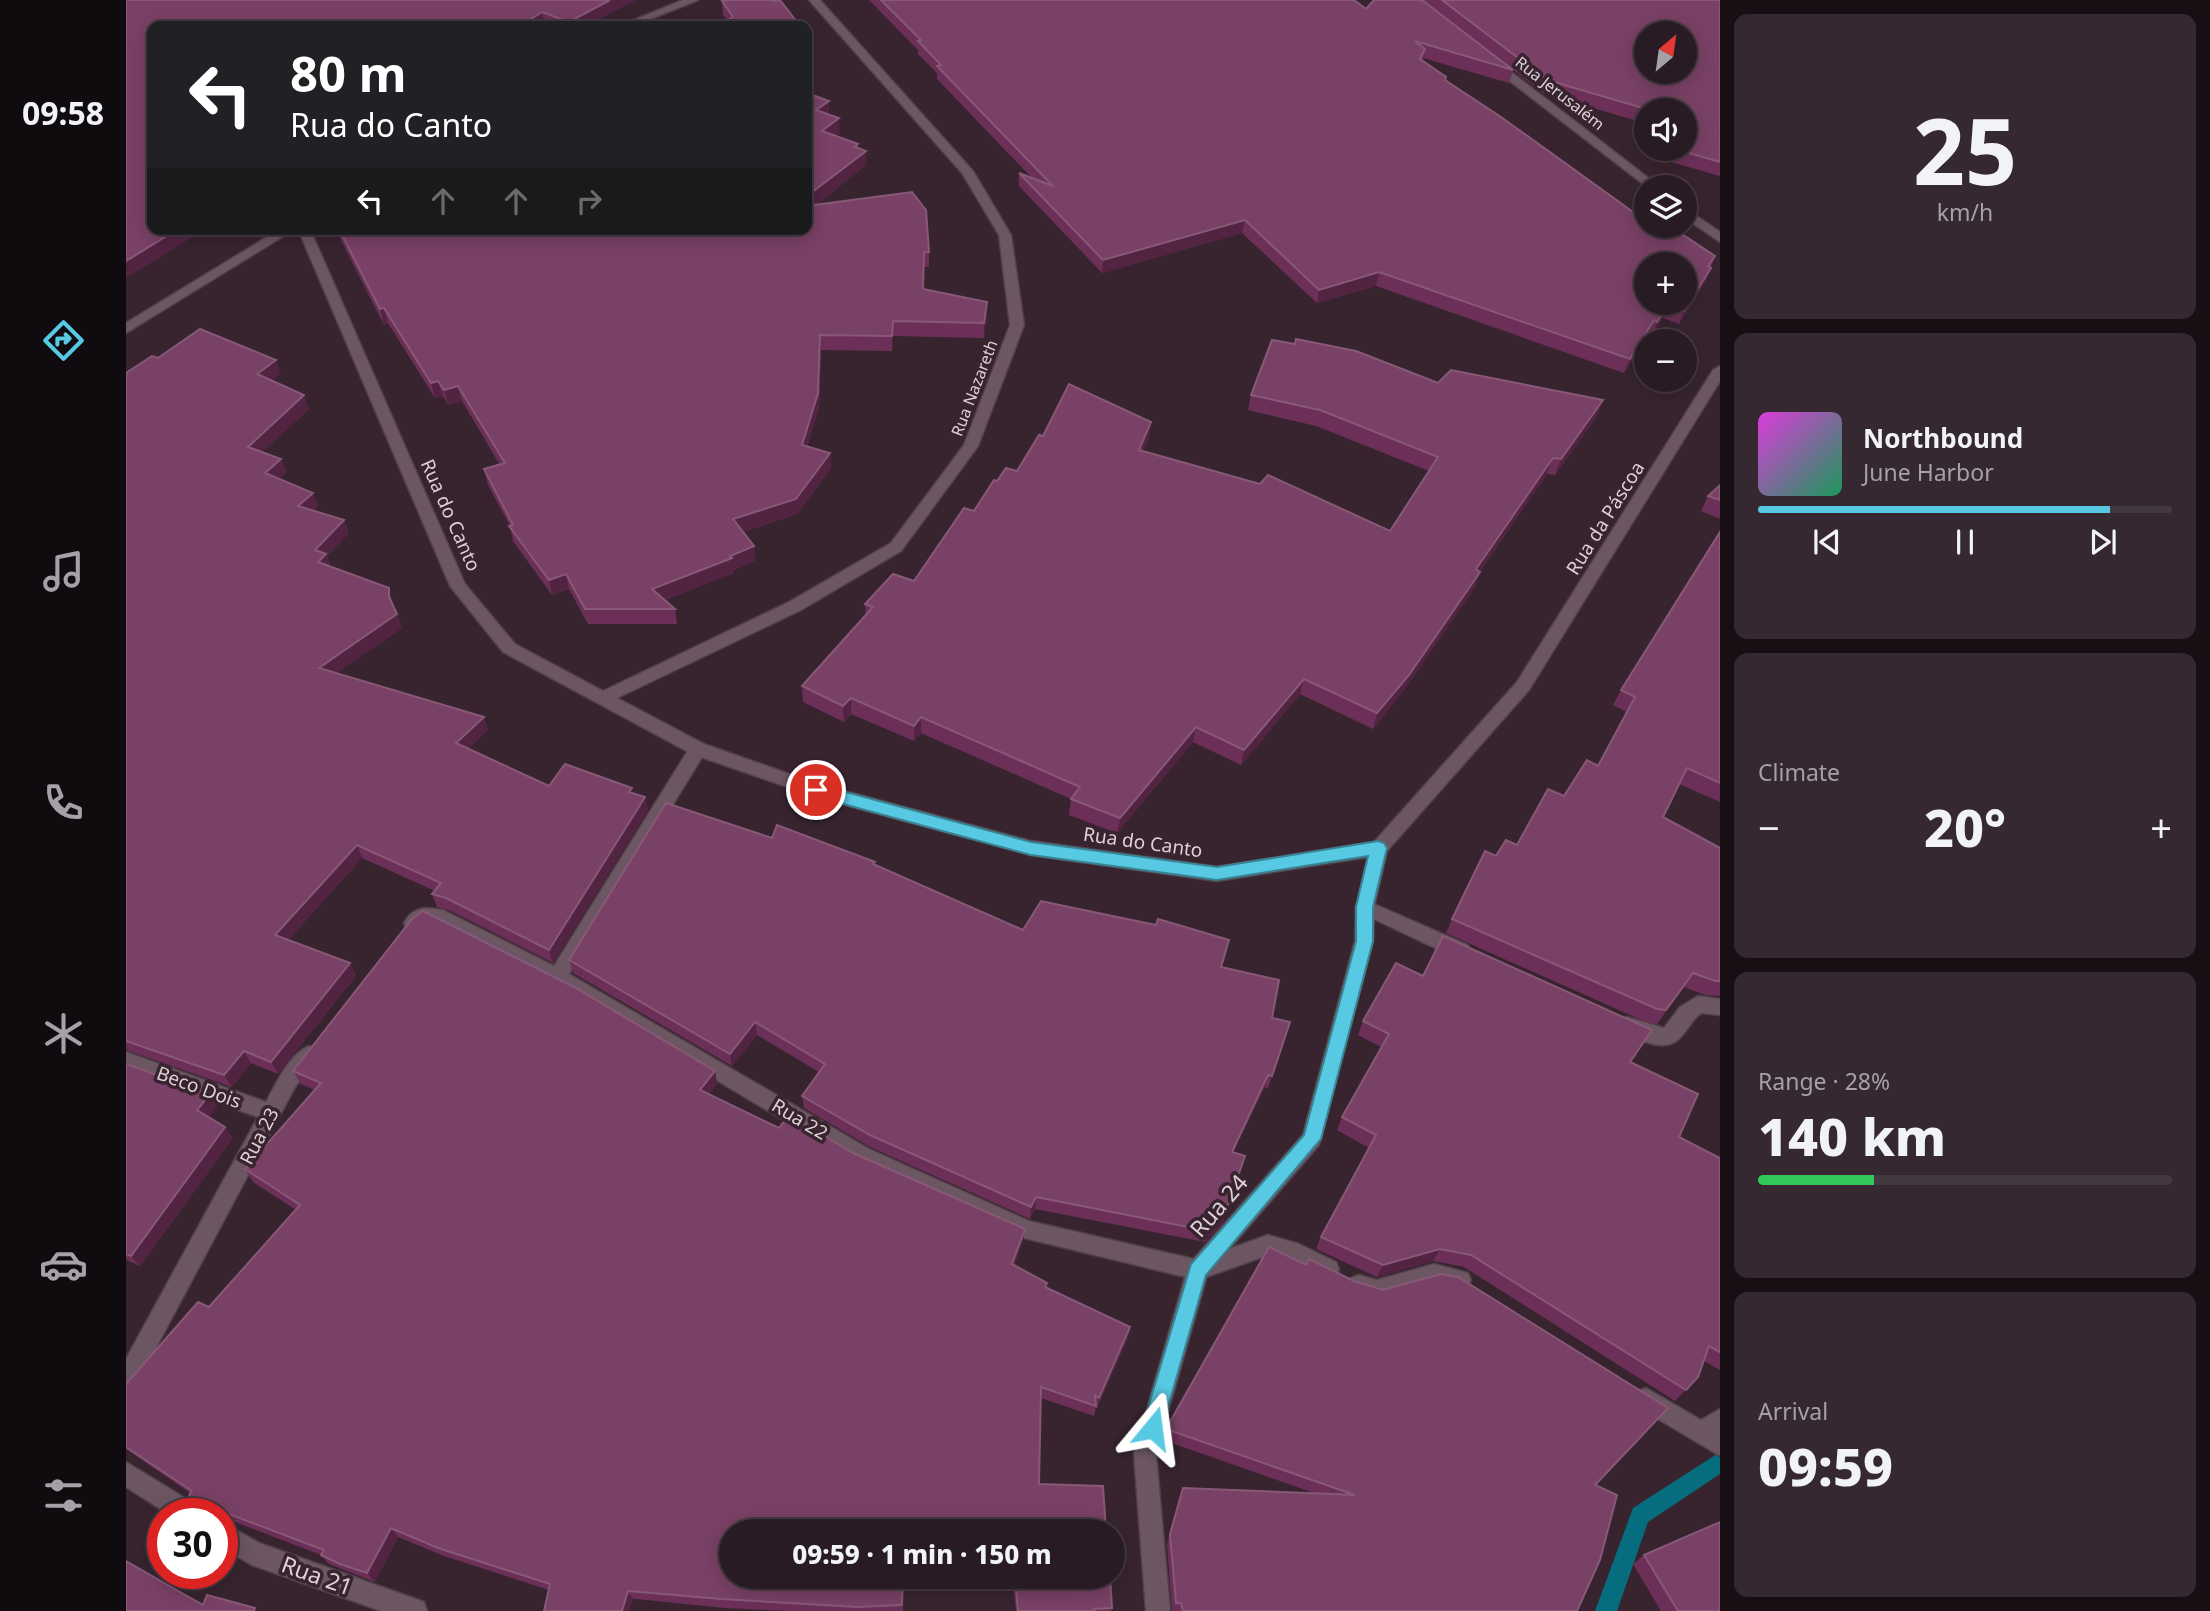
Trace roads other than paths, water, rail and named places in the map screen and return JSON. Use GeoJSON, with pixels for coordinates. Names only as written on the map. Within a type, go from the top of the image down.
{"type":"FeatureCollection","features":[{"type":"Feature","properties":{"kind":"street"},"geometry":{"type":"LineString","coordinates":[[637,21],[693,0]]}},
{"type":"Feature","properties":{"kind":"street","name":"Rua Nazareth"},"geometry":{"type":"LineString","coordinates":[[603,698],[795,606],[896,547],[971,446],[1017,325],[1005,235],[967,171],[814,0]]}},
{"type":"Feature","properties":{"kind":"street","name":"Rua Jerusalém"},"geometry":{"type":"LineString","coordinates":[[1478,51],[1638,175]]}},
{"type":"Feature","properties":{"kind":"street"},"geometry":{"type":"LineString","coordinates":[[1697,221],[1720,239]]}},
{"type":"Feature","properties":{"kind":"street"},"geometry":{"type":"LineString","coordinates":[[126,329],[279,235]]}},
{"type":"Feature","properties":{"kind":"street","name":"Rua do Canto"},"geometry":{"type":"LineString","coordinates":[[307,235],[458,586],[509,648],[698,749],[816,790],[1031,848],[1217,874],[1378,848]]}},
{"type":"Feature","properties":{"kind":"street","name":"Rua da Páscoa"},"geometry":{"type":"LineString","coordinates":[[1378,848],[1523,686],[1720,370]]}},
{"type":"Feature","properties":{"kind":"street"},"geometry":{"type":"LineString","coordinates":[[558,976],[698,749]]}},
{"type":"Feature","properties":{"kind":"street","name":"Rua 24"},"geometry":{"type":"LineString","coordinates":[[1158,1611],[1145,1454],[1198,1270],[1312,1139],[1364,941],[1365,907],[1378,848]]}},
{"type":"Feature","properties":{"kind":"street"},"geometry":{"type":"LineString","coordinates":[[1365,907],[1479,959]]}},
{"type":"Feature","properties":{"kind":"street","name":"Rua 22"},"geometry":{"type":"LineString","coordinates":[[401,936],[425,914],[443,918],[558,976],[862,1156],[1027,1230],[1198,1270]]}},
{"type":"Feature","properties":{"kind":"street"},"geometry":{"type":"LineString","coordinates":[[1606,1016],[1662,1038],[1674,1034],[1687,1011],[1698,1004],[1720,1007]]}},
{"type":"Feature","properties":{"kind":"street","name":"Rua 23"},"geometry":{"type":"LineString","coordinates":[[126,1381],[288,1081],[320,1040]]}},
{"type":"Feature","properties":{"kind":"street","name":"Beco Dois"},"geometry":{"type":"LineString","coordinates":[[126,1061],[272,1113]]}},
{"type":"Feature","properties":{"kind":"street"},"geometry":{"type":"LineString","coordinates":[[1198,1270],[1268,1245],[1292,1251],[1357,1284],[1377,1290],[1434,1274],[1455,1277],[1479,1292]]}},
{"type":"Feature","properties":{"kind":"street"},"geometry":{"type":"LineString","coordinates":[[1631,1389],[1710,1439],[1720,1420]]}},
{"type":"Feature","properties":{"kind":"street"},"geometry":{"type":"LineString","coordinates":[[126,1474],[164,1498]]}},
{"type":"Feature","properties":{"kind":"street","name":"Rua 21"},"geometry":{"type":"LineString","coordinates":[[238,1544],[252,1553],[415,1611]]}},
{"type":"Feature","properties":{"kind":"waterway"},"geometry":{"type":"LineString","coordinates":[[1606,1611],[1640,1515],[1720,1462]]}}]}
